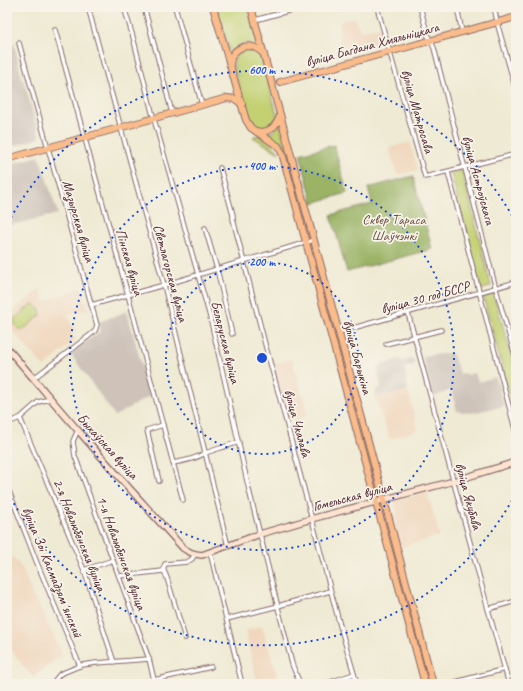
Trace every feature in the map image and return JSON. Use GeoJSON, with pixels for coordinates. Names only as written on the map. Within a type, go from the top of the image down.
{"type":"FeatureCollection","features":[{"type":"Feature","properties":{"kind":"main road","name":"вуліца Барыкіна"},"geometry":{"type":"LineString","coordinates":[[213,7],[246,120],[251,128],[280,149],[425,684]]}},
{"type":"Feature","properties":{"kind":"main road","name":"вуліца Барыкіна"},"geometry":{"type":"LineString","coordinates":[[250,7],[256,19],[280,116],[433,684]]}},
{"type":"Feature","properties":{"kind":"main road","name":"вуліца Багдана Хмяльніцкага"},"geometry":{"type":"LineString","coordinates":[[280,82],[516,17]]}},
{"type":"Feature","properties":{"kind":"main road"},"geometry":{"type":"LineString","coordinates":[[230,66],[232,56],[241,48],[254,47],[264,54]]}},
{"type":"Feature","properties":{"kind":"main road"},"geometry":{"type":"LineString","coordinates":[[268,70],[274,78],[280,82],[276,88],[275,97]]}},
{"type":"Feature","properties":{"kind":"main road"},"geometry":{"type":"LineString","coordinates":[[227,98],[235,90],[236,84]]}},
{"type":"Feature","properties":{"kind":"main road"},"geometry":{"type":"LineString","coordinates":[[7,159],[227,98],[235,99],[242,104]]}},
{"type":"Feature","properties":{"kind":"main road"},"geometry":{"type":"LineString","coordinates":[[255,131],[264,132],[272,129],[280,116]]}},
{"type":"Feature","properties":{"kind":"main road","name":"Быхаўская вуліца"},"geometry":{"type":"LineString","coordinates":[[7,348],[34,378],[50,399],[183,548],[195,554]]}},
{"type":"Feature","properties":{"kind":"main road","name":"Гомельская вуліца"},"geometry":{"type":"LineString","coordinates":[[195,554],[202,555],[260,534],[454,481],[516,462]]}},
{"type":"Feature","properties":{"kind":"street","name":"Светлагорская вуліца"},"geometry":{"type":"LineString","coordinates":[[88,7],[164,285],[228,546]]}},
{"type":"Feature","properties":{"kind":"street","name":"Беларуская вуліца"},"geometry":{"type":"LineString","coordinates":[[124,7],[210,317],[260,534],[292,664],[300,684]]}},
{"type":"Feature","properties":{"kind":"street"},"geometry":{"type":"LineString","coordinates":[[144,7],[172,113]]}},
{"type":"Feature","properties":{"kind":"street"},"geometry":{"type":"LineString","coordinates":[[176,7],[202,105]]}},
{"type":"Feature","properties":{"kind":"street"},"geometry":{"type":"LineString","coordinates":[[256,19],[302,7]]}},
{"type":"Feature","properties":{"kind":"street","name":"вуліца Матросава"},"geometry":{"type":"LineString","coordinates":[[377,7],[425,177],[448,172]]}},
{"type":"Feature","properties":{"kind":"street","name":"вуліца Астроўскага"},"geometry":{"type":"LineString","coordinates":[[420,7],[428,36],[431,41],[516,359]]}},
{"type":"Feature","properties":{"kind":"street"},"geometry":{"type":"LineString","coordinates":[[457,7],[462,32]]}},
{"type":"Feature","properties":{"kind":"street"},"geometry":{"type":"LineString","coordinates":[[494,7],[516,90]]}},
{"type":"Feature","properties":{"kind":"street","name":"Пінская вуліца"},"geometry":{"type":"LineString","coordinates":[[55,30],[183,500]]}},
{"type":"Feature","properties":{"kind":"street","name":"Мазырская вуліца"},"geometry":{"type":"LineString","coordinates":[[19,43],[96,325],[95,331],[34,378]]}},
{"type":"Feature","properties":{"kind":"street"},"geometry":{"type":"LineString","coordinates":[[448,172],[516,154]]}},
{"type":"Feature","properties":{"kind":"street","name":"вуліца Чкалава"},"geometry":{"type":"LineString","coordinates":[[220,168],[234,215],[233,219],[264,344],[286,421],[330,591],[357,684]]}},
{"type":"Feature","properties":{"kind":"street","name":"вуліца Астроўскага"},"geometry":{"type":"LineString","coordinates":[[448,172],[516,433]]}},
{"type":"Feature","properties":{"kind":"street"},"geometry":{"type":"LineString","coordinates":[[205,228],[232,334]]}},
{"type":"Feature","properties":{"kind":"street"},"geometry":{"type":"LineString","coordinates":[[91,305],[164,285],[314,240]]}},
{"type":"Feature","properties":{"kind":"street","name":"вуліца 30 год БССР"},"geometry":{"type":"LineString","coordinates":[[339,332],[516,282]]}},
{"type":"Feature","properties":{"kind":"street","name":"вуліца Якубава"},"geometry":{"type":"LineString","coordinates":[[408,313],[509,684]]}},
{"type":"Feature","properties":{"kind":"street"},"geometry":{"type":"LineString","coordinates":[[386,344],[441,330]]}},
{"type":"Feature","properties":{"kind":"street"},"geometry":{"type":"LineString","coordinates":[[7,423],[20,418],[38,402],[50,399]]}},
{"type":"Feature","properties":{"kind":"street","name":"2-я Новалюбенская вуліца"},"geometry":{"type":"LineString","coordinates":[[20,418],[84,570],[114,662]]}},
{"type":"Feature","properties":{"kind":"street"},"geometry":{"type":"LineString","coordinates":[[160,482],[147,430],[163,425]]}},
{"type":"Feature","properties":{"kind":"street","name":"1-я Новалюбенская вуліца"},"geometry":{"type":"LineString","coordinates":[[78,430],[73,441],[75,456],[149,660],[154,682]]}},
{"type":"Feature","properties":{"kind":"street"},"geometry":{"type":"LineString","coordinates":[[174,463],[192,459],[205,453],[239,442]]}},
{"type":"Feature","properties":{"kind":"street","name":"вуліца Зоі Касмадзямʼянскай"},"geometry":{"type":"LineString","coordinates":[[7,486],[80,666]]}},
{"type":"Feature","properties":{"kind":"street"},"geometry":{"type":"LineString","coordinates":[[210,552],[242,684]]}},
{"type":"Feature","properties":{"kind":"street"},"geometry":{"type":"LineString","coordinates":[[185,638],[164,568],[165,564],[187,562],[192,559],[195,554]]}},
{"type":"Feature","properties":{"kind":"street"},"geometry":{"type":"LineString","coordinates":[[84,570],[113,560]]}},
{"type":"Feature","properties":{"kind":"street"},"geometry":{"type":"LineString","coordinates":[[119,576],[164,571]]}},
{"type":"Feature","properties":{"kind":"street"},"geometry":{"type":"LineString","coordinates":[[227,618],[278,606],[330,591]]}},
{"type":"Feature","properties":{"kind":"street"},"geometry":{"type":"LineString","coordinates":[[488,609],[516,601]]}},
{"type":"Feature","properties":{"kind":"street"},"geometry":{"type":"LineString","coordinates":[[54,684],[54,680],[60,674],[80,666],[96,663],[149,660]]}},
{"type":"Feature","properties":{"kind":"street"},"geometry":{"type":"LineString","coordinates":[[154,682],[211,668]]}},
{"type":"Feature","properties":{"kind":"street"},"geometry":{"type":"LineString","coordinates":[[448,684],[505,669]]}},
{"type":"Feature","properties":{"kind":"street"},"geometry":{"type":"LineString","coordinates":[[324,684],[354,674]]}},
{"type":"Feature","properties":{"kind":"shaded area"},"geometry":{"type":"Polygon","coordinates":[[[353,17],[361,31],[380,27],[385,42],[343,55],[339,41],[340,22],[353,17]]]}},
{"type":"Feature","properties":{"kind":"shaded area"},"geometry":{"type":"Polygon","coordinates":[[[14,44],[22,79],[40,138],[7,148],[7,45],[14,44]]]}},
{"type":"Feature","properties":{"kind":"shaded area"},"geometry":{"type":"Polygon","coordinates":[[[410,142],[418,170],[397,175],[389,148],[410,142]]]}},
{"type":"Feature","properties":{"kind":"shaded area"},"geometry":{"type":"Polygon","coordinates":[[[39,156],[58,214],[7,226],[7,165],[39,156]]]}},
{"type":"Feature","properties":{"kind":"shaded area"},"geometry":{"type":"Polygon","coordinates":[[[81,287],[88,309],[67,314],[74,330],[71,333],[75,340],[44,367],[7,324],[7,316],[40,289],[44,302],[81,287]]]}},
{"type":"Feature","properties":{"kind":"shaded area"},"geometry":{"type":"Polygon","coordinates":[[[127,311],[150,396],[115,416],[70,353],[101,331],[99,322],[127,311]]]}},
{"type":"Feature","properties":{"kind":"shaded area"},"geometry":{"type":"Polygon","coordinates":[[[452,353],[460,374],[465,373],[465,375],[474,373],[479,382],[496,377],[504,406],[471,413],[457,411],[451,390],[433,397],[423,356],[452,353]]]}},
{"type":"Feature","properties":{"kind":"shaded area"},"geometry":{"type":"Polygon","coordinates":[[[413,358],[415,364],[405,368],[408,391],[375,397],[376,390],[381,387],[377,367],[398,359],[402,361],[413,358]]]}},
{"type":"Feature","properties":{"kind":"shaded area"},"geometry":{"type":"Polygon","coordinates":[[[292,359],[308,415],[288,420],[272,365],[292,359]]]}},
{"type":"Feature","properties":{"kind":"shaded area"},"geometry":{"type":"Polygon","coordinates":[[[408,391],[418,430],[390,439],[375,397],[408,391]]]}},
{"type":"Feature","properties":{"kind":"shaded area"},"geometry":{"type":"Polygon","coordinates":[[[427,492],[440,536],[400,547],[392,515],[397,513],[393,500],[427,492]]]}},
{"type":"Feature","properties":{"kind":"shaded area"},"geometry":{"type":"Polygon","coordinates":[[[7,551],[22,568],[34,599],[36,599],[62,654],[33,678],[7,645],[7,551]]]}},
{"type":"Feature","properties":{"kind":"shaded area"},"geometry":{"type":"Polygon","coordinates":[[[262,626],[277,675],[261,684],[258,684],[245,631],[262,626]]]}},
{"type":"Feature","properties":{"kind":"green space"},"geometry":{"type":"Polygon","coordinates":[[[247,7],[258,46],[250,43],[242,44],[230,53],[217,8],[247,7]]]}},
{"type":"Feature","properties":{"kind":"green space"},"geometry":{"type":"Polygon","coordinates":[[[247,49],[256,52],[262,59],[277,115],[271,126],[263,129],[256,128],[251,121],[234,67],[237,55],[241,51],[247,49]]]}},
{"type":"Feature","properties":{"kind":"green space"},"geometry":{"type":"Polygon","coordinates":[[[280,124],[310,236],[309,237],[282,146],[266,134],[274,131],[280,124]]]}},
{"type":"Feature","properties":{"kind":"green space"},"geometry":{"type":"Polygon","coordinates":[[[257,135],[272,145],[279,153],[253,137],[257,135]]]}},
{"type":"Feature","properties":{"kind":"green space"},"geometry":{"type":"Polygon","coordinates":[[[334,145],[347,193],[313,203],[300,154],[334,145]]]}},
{"type":"Feature","properties":{"kind":"green space"},"geometry":{"type":"Polygon","coordinates":[[[462,170],[491,286],[481,290],[451,173],[462,170]]]}},
{"type":"Feature","properties":{"kind":"green space","name":"Сквер Тараса Шаўчэнкі"},"geometry":{"type":"Polygon","coordinates":[[[413,176],[432,249],[347,272],[331,215],[372,204],[368,188],[413,176]]]}},
{"type":"Feature","properties":{"kind":"green space"},"geometry":{"type":"Polygon","coordinates":[[[312,247],[348,379],[346,379],[311,248],[312,247]]]}},
{"type":"Feature","properties":{"kind":"green space"},"geometry":{"type":"Polygon","coordinates":[[[493,292],[516,372],[516,418],[483,296],[493,292]]]}},
{"type":"Feature","properties":{"kind":"green space"},"geometry":{"type":"Polygon","coordinates":[[[32,304],[38,308],[41,315],[23,330],[19,329],[15,325],[14,319],[32,304]]]}},
{"type":"Feature","properties":{"kind":"green space"},"geometry":{"type":"Polygon","coordinates":[[[349,380],[379,495],[370,468],[347,381],[349,380]]]}}]}
